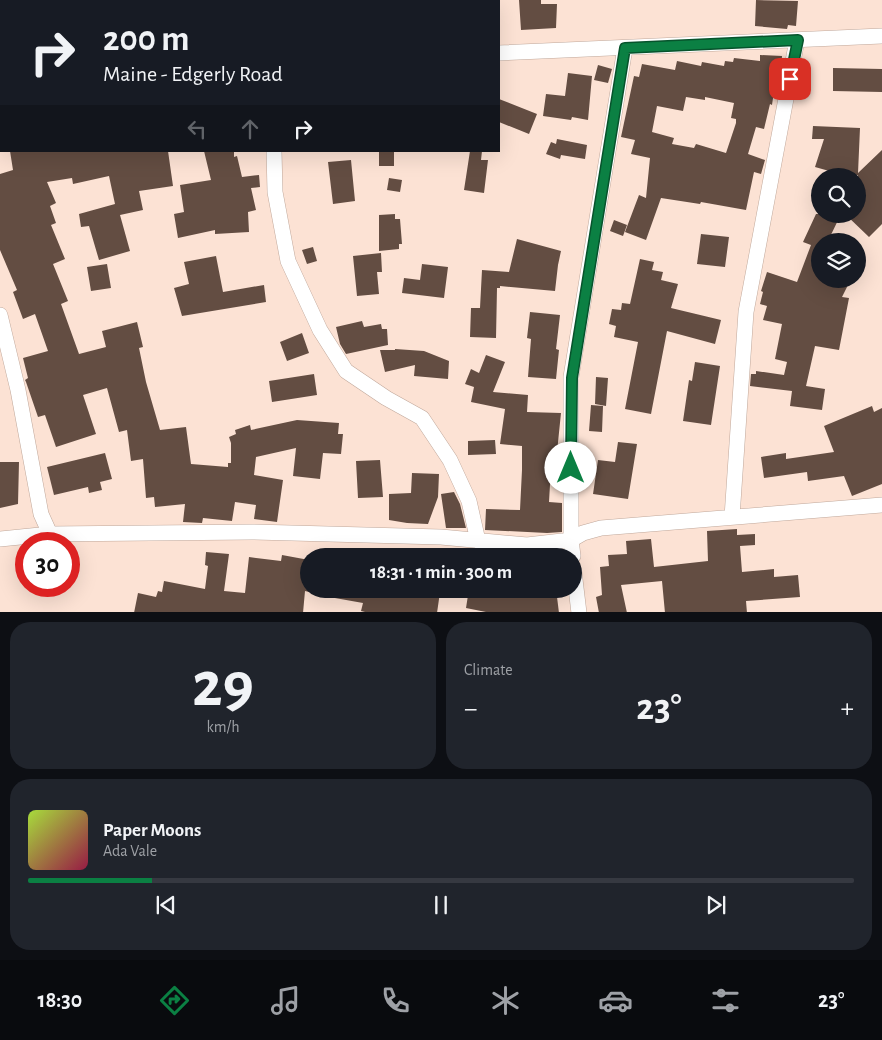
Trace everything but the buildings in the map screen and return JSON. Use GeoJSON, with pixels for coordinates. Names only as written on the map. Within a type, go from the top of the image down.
{"type":"FeatureCollection","features":[{"type":"Feature","properties":{"kind":"street"},"geometry":{"type":"LineString","coordinates":[[500,53],[882,36]]}},
{"type":"Feature","properties":{"kind":"street"},"geometry":{"type":"LineString","coordinates":[[732,517],[746,312],[798,40]]}},
{"type":"Feature","properties":{"kind":"street"},"geometry":{"type":"LineString","coordinates":[[572,548],[572,378],[625,48]]}},
{"type":"Feature","properties":{"kind":"street"},"geometry":{"type":"LineString","coordinates":[[274,152],[275,192],[288,261],[320,330],[346,371],[386,398],[422,418],[450,460],[469,501],[478,541]]}},
{"type":"Feature","properties":{"kind":"street"},"geometry":{"type":"LineString","coordinates":[[0,315],[18,390],[42,514],[49,532]]}},
{"type":"Feature","properties":{"kind":"street"},"geometry":{"type":"LineString","coordinates":[[80,534],[252,532],[441,537],[527,545],[571,540],[582,533],[600,528],[882,505]]}},
{"type":"Feature","properties":{"kind":"street"},"geometry":{"type":"LineString","coordinates":[[0,539],[15,538]]}},
{"type":"Feature","properties":{"kind":"street"},"geometry":{"type":"LineString","coordinates":[[577,598],[579,612]]}},
{"type":"Feature","properties":{"kind":"route"},"geometry":{"type":"LineString","coordinates":[[571,468],[572,378],[625,48],[798,40],[790,79]]}}]}
